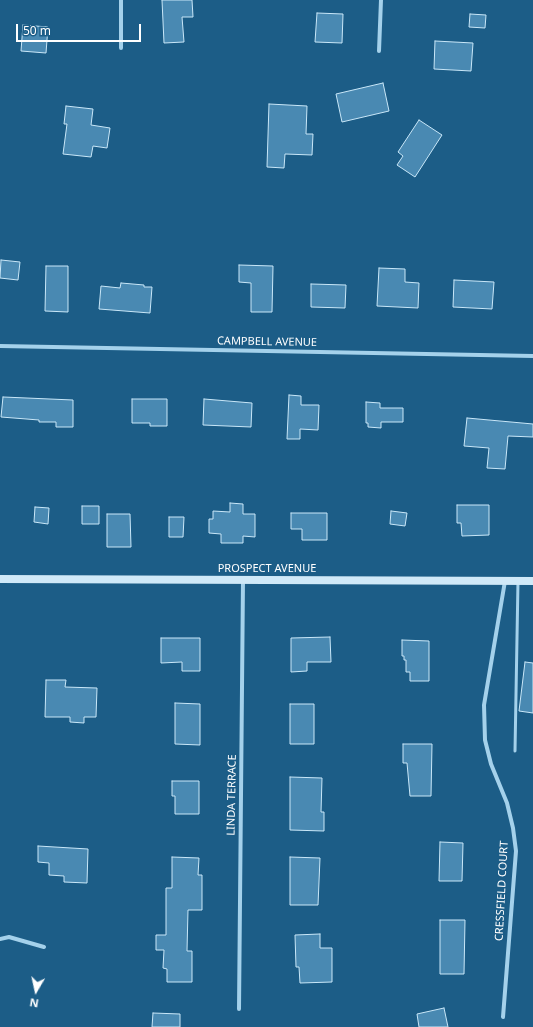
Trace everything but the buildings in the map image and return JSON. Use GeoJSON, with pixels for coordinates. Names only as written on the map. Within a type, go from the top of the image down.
{"type":"FeatureCollection","features":[{"type":"Feature","properties":{"kind":"main road","name":"PROSPECT AVENUE"},"geometry":{"type":"LineString","coordinates":[[0,579],[533,581]]}},
{"type":"Feature","properties":{"kind":"street"},"geometry":{"type":"LineString","coordinates":[[121,0],[121,48]]}},
{"type":"Feature","properties":{"kind":"street"},"geometry":{"type":"LineString","coordinates":[[379,51],[381,0]]}},
{"type":"Feature","properties":{"kind":"street","name":"CAMPBELL AVENUE"},"geometry":{"type":"LineString","coordinates":[[0,346],[533,356]]}},
{"type":"Feature","properties":{"kind":"street","name":"LINDA TERRACE"},"geometry":{"type":"LineString","coordinates":[[239,1009],[243,580]]}},
{"type":"Feature","properties":{"kind":"street","name":"CRESSFIELD COURT"},"geometry":{"type":"LineString","coordinates":[[503,1017],[516,851],[513,828],[507,803],[491,764],[485,740],[484,705],[505,581]]}},
{"type":"Feature","properties":{"kind":"street"},"geometry":{"type":"LineString","coordinates":[[0,939],[8,937],[44,947]]}},
{"type":"Feature","properties":{"kind":"lane"},"geometry":{"type":"LineString","coordinates":[[515,751],[518,581]]}}]}
